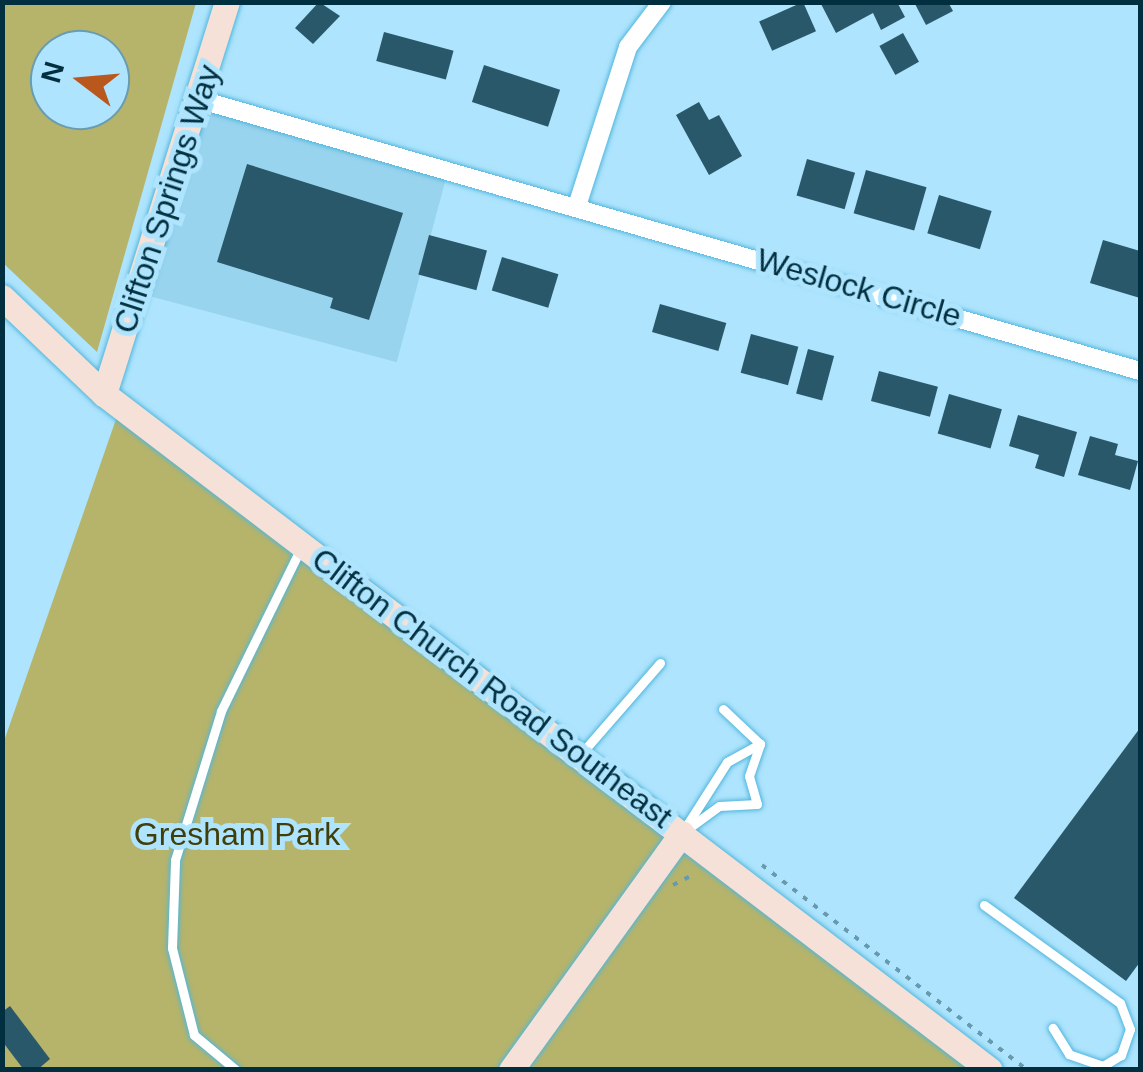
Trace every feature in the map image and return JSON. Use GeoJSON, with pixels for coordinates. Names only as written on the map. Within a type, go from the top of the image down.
{"type":"FeatureCollection","features":[{"type":"Feature","properties":{"kind":"street","name":"Clifton Springs Way"},"geometry":{"type":"LineString","coordinates":[[104,394],[201,100],[226,2]]}},
{"type":"Feature","properties":{"kind":"street"},"geometry":{"type":"LineString","coordinates":[[577,206],[628,47],[662,2]]}},
{"type":"Feature","properties":{"kind":"street","name":"Weslock Circle"},"geometry":{"type":"LineString","coordinates":[[201,100],[1140,370]]}},
{"type":"Feature","properties":{"kind":"street","name":"Clifton Church Road Southeast"},"geometry":{"type":"LineString","coordinates":[[2,298],[104,394],[990,1070]]}},
{"type":"Feature","properties":{"kind":"street"},"geometry":{"type":"LineString","coordinates":[[511,1070],[682,833]]}},
{"type":"Feature","properties":{"kind":"lane"},"geometry":{"type":"LineString","coordinates":[[236,1070],[194,1035],[172,948],[175,860],[220,711],[304,544]]}},
{"type":"Feature","properties":{"kind":"lane"},"geometry":{"type":"LineString","coordinates":[[580,756],[660,663]]}},
{"type":"Feature","properties":{"kind":"lane"},"geometry":{"type":"LineString","coordinates":[[723,708],[760,744]]}},
{"type":"Feature","properties":{"kind":"lane"},"geometry":{"type":"LineString","coordinates":[[682,833],[719,806],[757,804],[749,776],[760,744]]}},
{"type":"Feature","properties":{"kind":"lane"},"geometry":{"type":"LineString","coordinates":[[682,833],[727,762],[760,744]]}},
{"type":"Feature","properties":{"kind":"lane"},"geometry":{"type":"LineString","coordinates":[[984,905],[1120,1003],[1130,1028],[1121,1055],[1102,1066],[1069,1054],[1053,1028]]}},
{"type":"Feature","properties":{"kind":"path"},"geometry":{"type":"LineString","coordinates":[[756,860],[1028,1070]]}},
{"type":"Feature","properties":{"kind":"shaded area"},"geometry":{"type":"Polygon","coordinates":[[[195,95],[450,163],[397,362],[142,294],[195,95]]]}},
{"type":"Feature","properties":{"kind":"green space"},"geometry":{"type":"Polygon","coordinates":[[[2,3],[196,3],[97,352],[3,263],[2,3]]]}},
{"type":"Feature","properties":{"kind":"green space","name":"Gresham Park"},"geometry":{"type":"Polygon","coordinates":[[[122,402],[989,1070],[3,1070],[3,744],[122,402]]]}},
{"type":"Feature","properties":{"kind":"building"},"geometry":{"type":"Polygon","coordinates":[[[319,2],[340,16],[313,44],[295,28],[319,2]]]}},
{"type":"Feature","properties":{"kind":"building"},"geometry":{"type":"Polygon","coordinates":[[[803,2],[816,31],[772,51],[759,22],[803,2]]]}},
{"type":"Feature","properties":{"kind":"building"},"geometry":{"type":"Polygon","coordinates":[[[820,2],[897,2],[905,17],[881,30],[873,13],[836,33],[820,2]]]}},
{"type":"Feature","properties":{"kind":"building"},"geometry":{"type":"Polygon","coordinates":[[[914,2],[948,2],[953,11],[926,25],[914,2]]]}},
{"type":"Feature","properties":{"kind":"building"},"geometry":{"type":"Polygon","coordinates":[[[384,32],[454,51],[446,80],[376,61],[384,32]]]}},
{"type":"Feature","properties":{"kind":"building"},"geometry":{"type":"Polygon","coordinates":[[[903,33],[919,62],[895,75],[879,46],[903,33]]]}},
{"type":"Feature","properties":{"kind":"building"},"geometry":{"type":"Polygon","coordinates":[[[484,65],[560,90],[548,127],[472,102],[484,65]]]}},
{"type":"Feature","properties":{"kind":"building"},"geometry":{"type":"Polygon","coordinates":[[[699,102],[709,120],[719,115],[742,156],[709,175],[676,115],[699,102]]]}},
{"type":"Feature","properties":{"kind":"building"},"geometry":{"type":"Polygon","coordinates":[[[807,159],[855,173],[845,209],[797,196],[807,159]]]}},
{"type":"Feature","properties":{"kind":"building"},"geometry":{"type":"Polygon","coordinates":[[[247,164],[403,213],[369,320],[330,308],[333,298],[217,262],[247,164]]]}},
{"type":"Feature","properties":{"kind":"building"},"geometry":{"type":"Polygon","coordinates":[[[866,170],[927,187],[914,231],[854,213],[866,170]]]}},
{"type":"Feature","properties":{"kind":"building"},"geometry":{"type":"Polygon","coordinates":[[[939,195],[992,211],[980,249],[927,233],[939,195]]]}},
{"type":"Feature","properties":{"kind":"building"},"geometry":{"type":"Polygon","coordinates":[[[429,235],[487,251],[476,290],[418,275],[429,235]]]}},
{"type":"Feature","properties":{"kind":"building"},"geometry":{"type":"Polygon","coordinates":[[[1103,240],[1140,251],[1140,298],[1090,283],[1103,240]]]}},
{"type":"Feature","properties":{"kind":"building"},"geometry":{"type":"Polygon","coordinates":[[[502,257],[558,274],[548,308],[492,290],[502,257]]]}},
{"type":"Feature","properties":{"kind":"building"},"geometry":{"type":"Polygon","coordinates":[[[660,304],[726,323],[718,351],[652,332],[660,304]]]}},
{"type":"Feature","properties":{"kind":"building"},"geometry":{"type":"Polygon","coordinates":[[[751,334],[798,347],[788,385],[741,373],[751,334]]]}},
{"type":"Feature","properties":{"kind":"building"},"geometry":{"type":"Polygon","coordinates":[[[808,349],[834,356],[822,400],[796,393],[808,349]]]}},
{"type":"Feature","properties":{"kind":"building"},"geometry":{"type":"Polygon","coordinates":[[[879,371],[938,387],[930,417],[871,401],[879,371]]]}},
{"type":"Feature","properties":{"kind":"building"},"geometry":{"type":"Polygon","coordinates":[[[949,394],[1002,409],[991,449],[938,433],[949,394]]]}},
{"type":"Feature","properties":{"kind":"building"},"geometry":{"type":"Polygon","coordinates":[[[1018,415],[1077,432],[1064,477],[1035,468],[1039,455],[1009,446],[1018,415]]]}},
{"type":"Feature","properties":{"kind":"building"},"geometry":{"type":"Polygon","coordinates":[[[1090,436],[1118,444],[1115,455],[1138,461],[1130,490],[1078,475],[1090,436]]]}},
{"type":"Feature","properties":{"kind":"building"},"geometry":{"type":"Polygon","coordinates":[[[1140,728],[1140,962],[1126,981],[1014,898],[1140,728]]]}},
{"type":"Feature","properties":{"kind":"building"},"geometry":{"type":"Polygon","coordinates":[[[10,1006],[50,1059],[37,1070],[24,1070],[2,1041],[2,1012],[10,1006]]]}}]}
